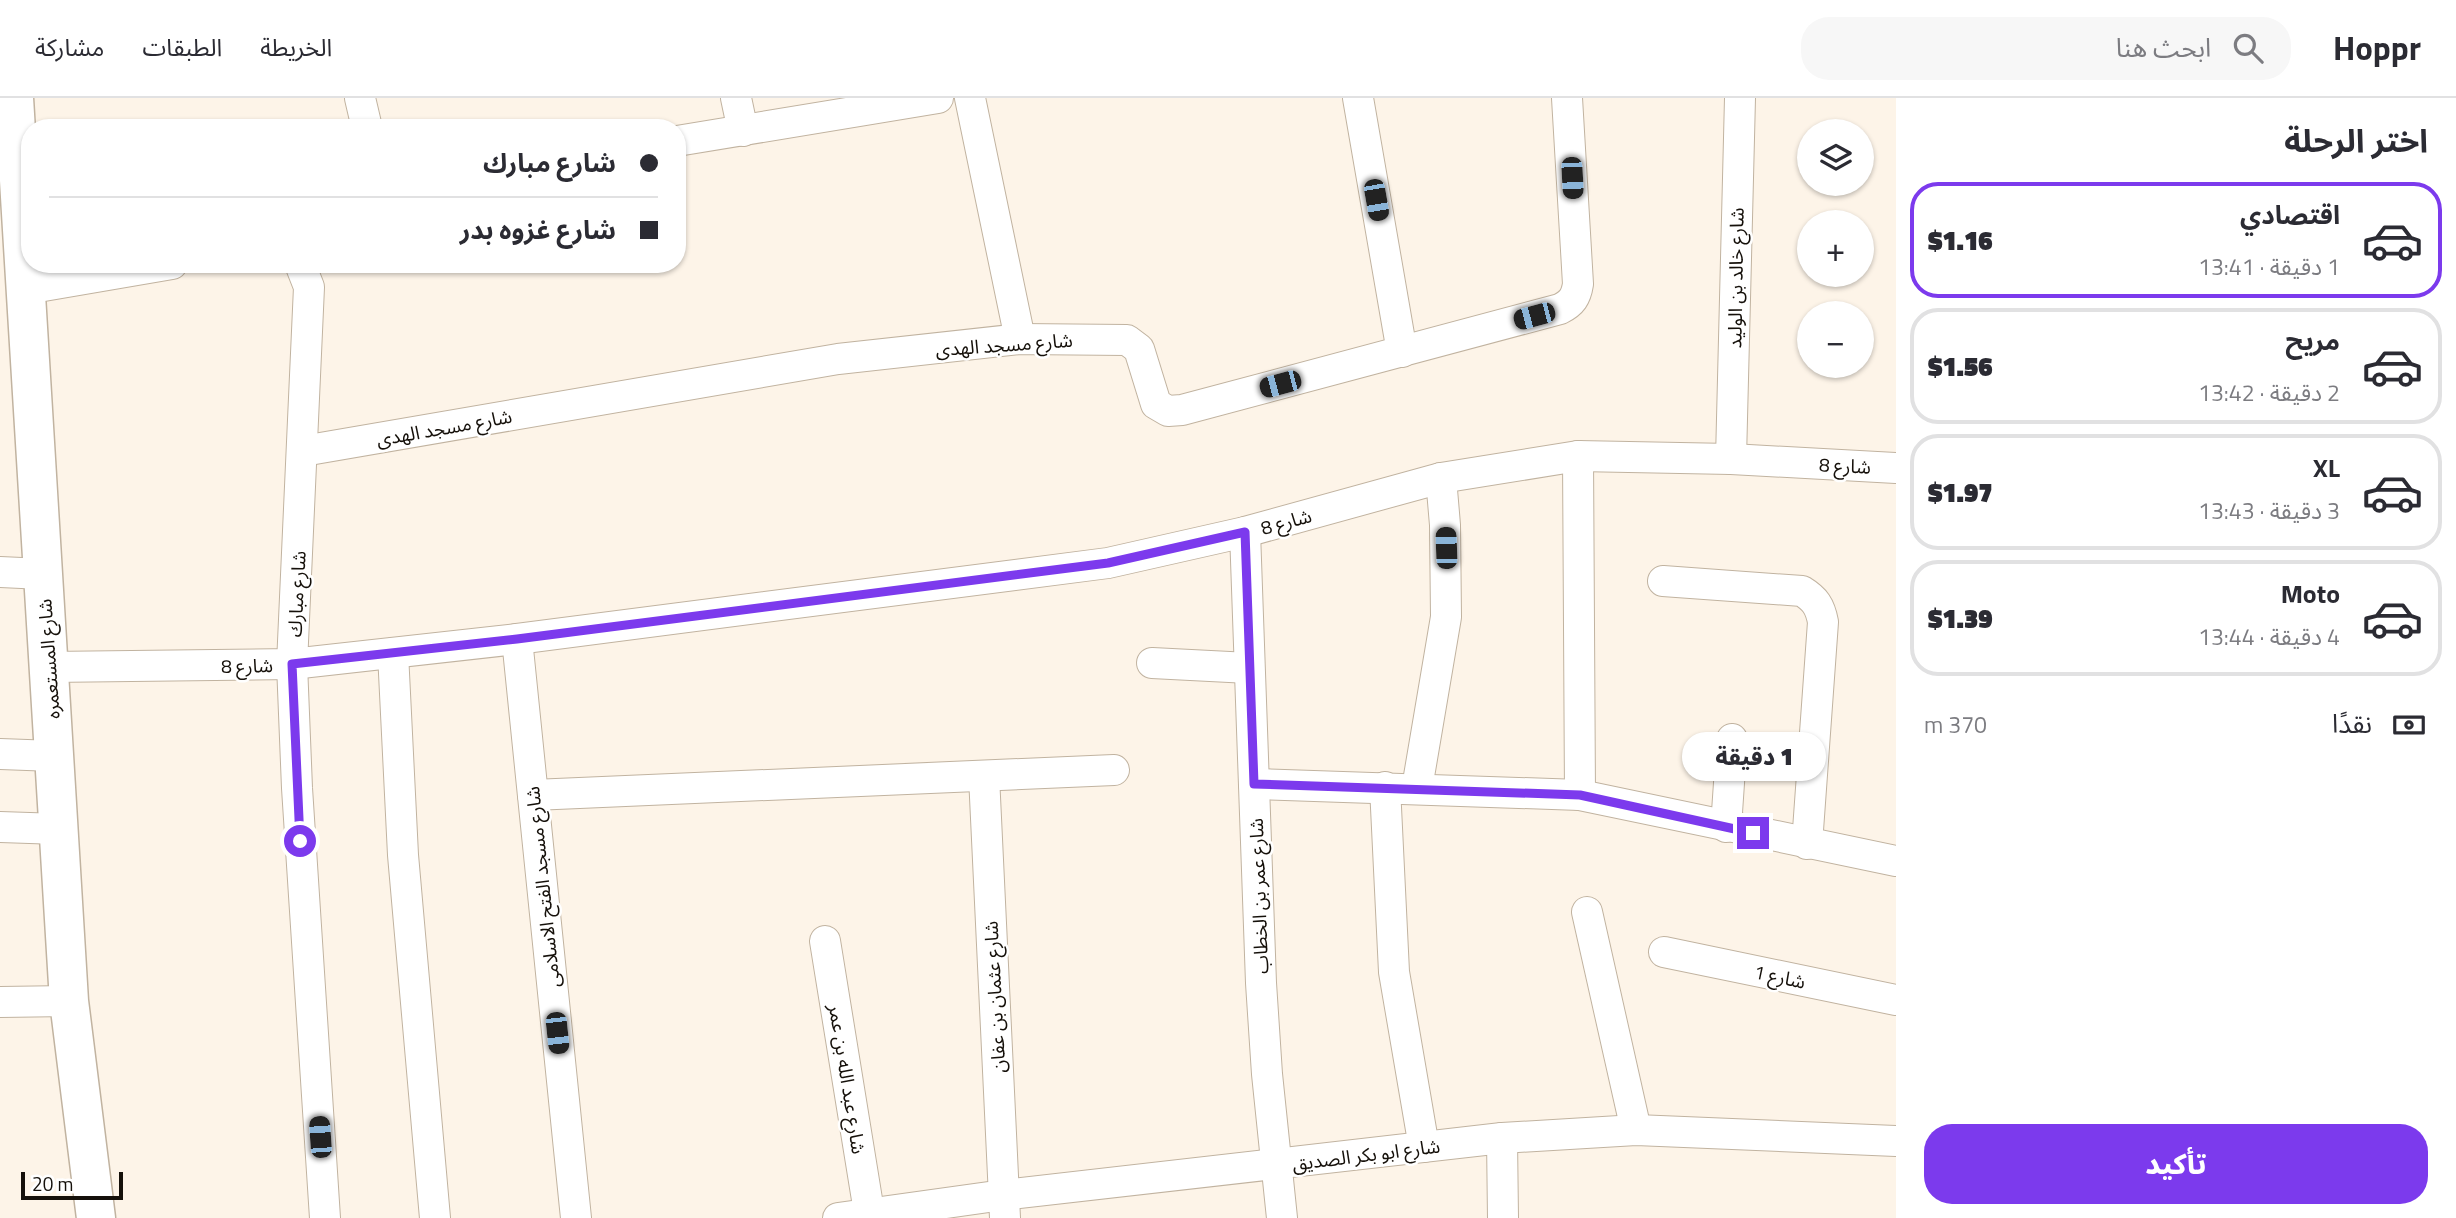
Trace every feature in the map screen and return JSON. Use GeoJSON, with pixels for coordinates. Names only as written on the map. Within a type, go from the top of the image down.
{"type":"FeatureCollection","features":[{"type":"Feature","properties":{"kind":"street","name":"شارع المستعمره"},"geometry":{"type":"LineString","coordinates":[[14,98],[11,234],[21,271]]}},
{"type":"Feature","properties":{"kind":"street"},"geometry":{"type":"LineString","coordinates":[[360,98],[365,119]]}},
{"type":"Feature","properties":{"kind":"street"},"geometry":{"type":"LineString","coordinates":[[736,98],[743,131]]}},
{"type":"Feature","properties":{"kind":"street"},"geometry":{"type":"LineString","coordinates":[[686,140],[938,98]]}},
{"type":"Feature","properties":{"kind":"street"},"geometry":{"type":"LineString","coordinates":[[970,98],[1020,339]]}},
{"type":"Feature","properties":{"kind":"street"},"geometry":{"type":"LineString","coordinates":[[1358,98],[1402,352]]}},
{"type":"Feature","properties":{"kind":"street","name":"شارع مسجد الهدى"},"geometry":{"type":"LineString","coordinates":[[303,451],[838,359],[1020,339],[1127,341],[1139,349],[1156,404],[1168,411],[1560,309],[1570,304],[1577,295],[1567,98]]}},
{"type":"Feature","properties":{"kind":"street","name":"شارع خالد بن الوليد"},"geometry":{"type":"LineString","coordinates":[[1731,459],[1740,98]]}},
{"type":"Feature","properties":{"kind":"street","name":"شارع المستعمره"},"geometry":{"type":"LineString","coordinates":[[22,273],[26,289],[69,1001],[96,1218]]}},
{"type":"Feature","properties":{"kind":"street"},"geometry":{"type":"LineString","coordinates":[[26,289],[119,273]]}},
{"type":"Feature","properties":{"kind":"street","name":"شارع مبارك"},"geometry":{"type":"LineString","coordinates":[[304,273],[309,287],[292,664],[297,788],[325,1218]]}},
{"type":"Feature","properties":{"kind":"street"},"geometry":{"type":"LineString","coordinates":[[1578,456],[1580,795]]}},
{"type":"Feature","properties":{"kind":"street","name":"شارع 8"},"geometry":{"type":"LineString","coordinates":[[49,667],[292,664],[517,639],[1108,563],[1245,532],[1441,478],[1578,456],[1731,459],[1896,468]]}},
{"type":"Feature","properties":{"kind":"street"},"geometry":{"type":"LineString","coordinates":[[1417,788],[1446,617],[1445,525],[1441,478]]}},
{"type":"Feature","properties":{"kind":"street","name":"شارع عمر بن الخطاب"},"geometry":{"type":"LineString","coordinates":[[1245,532],[1266,1061],[1279,1164],[1282,1218]]}},
{"type":"Feature","properties":{"kind":"street"},"geometry":{"type":"LineString","coordinates":[[0,572],[43,574]]}},
{"type":"Feature","properties":{"kind":"street"},"geometry":{"type":"LineString","coordinates":[[1663,581],[1802,591],[1813,598],[1821,608],[1823,622],[1807,844]]}},
{"type":"Feature","properties":{"kind":"street","name":"شارع مسجد الفتح الاسلامى"},"geometry":{"type":"LineString","coordinates":[[517,639],[576,1218]]}},
{"type":"Feature","properties":{"kind":"street"},"geometry":{"type":"LineString","coordinates":[[393,653],[403,855],[435,1218]]}},
{"type":"Feature","properties":{"kind":"street"},"geometry":{"type":"LineString","coordinates":[[1152,663],[1249,668]]}},
{"type":"Feature","properties":{"kind":"street"},"geometry":{"type":"LineString","coordinates":[[1726,827],[1732,739]]}},
{"type":"Feature","properties":{"kind":"street"},"geometry":{"type":"LineString","coordinates":[[0,754],[54,756]]}},
{"type":"Feature","properties":{"kind":"street"},"geometry":{"type":"LineString","coordinates":[[533,794],[1114,770]]}},
{"type":"Feature","properties":{"kind":"street","name":"شارع عثمان بن عفان"},"geometry":{"type":"LineString","coordinates":[[984,776],[1004,1207]]}},
{"type":"Feature","properties":{"kind":"street"},"geometry":{"type":"LineString","coordinates":[[1254,784],[1580,795],[1896,861]]}},
{"type":"Feature","properties":{"kind":"street"},"geometry":{"type":"LineString","coordinates":[[1385,787],[1394,972],[1424,1147]]}},
{"type":"Feature","properties":{"kind":"street"},"geometry":{"type":"LineString","coordinates":[[0,827],[59,829]]}},
{"type":"Feature","properties":{"kind":"street"},"geometry":{"type":"LineString","coordinates":[[1587,912],[1636,1130]]}},
{"type":"Feature","properties":{"kind":"street","name":"شارع عبد الله بن عمر"},"geometry":{"type":"LineString","coordinates":[[825,941],[870,1216]]}},
{"type":"Feature","properties":{"kind":"street","name":"شارع 1"},"geometry":{"type":"LineString","coordinates":[[1664,952],[1896,1000]]}},
{"type":"Feature","properties":{"kind":"street"},"geometry":{"type":"LineString","coordinates":[[0,1002],[69,1001]]}},
{"type":"Feature","properties":{"kind":"street","name":"شارع ابو بكر الصديق"},"geometry":{"type":"LineString","coordinates":[[838,1218],[1004,1207],[1279,1164],[1502,1138],[1636,1130],[1896,1141]]}},
{"type":"Feature","properties":{"kind":"street"},"geometry":{"type":"LineString","coordinates":[[1502,1138],[1503,1218]]}},
{"type":"Feature","properties":{"kind":"route"},"geometry":{"type":"LineString","coordinates":[[300,841],[292,664],[517,639],[1108,563],[1245,532],[1254,784],[1580,795],[1753,833]]}}]}
